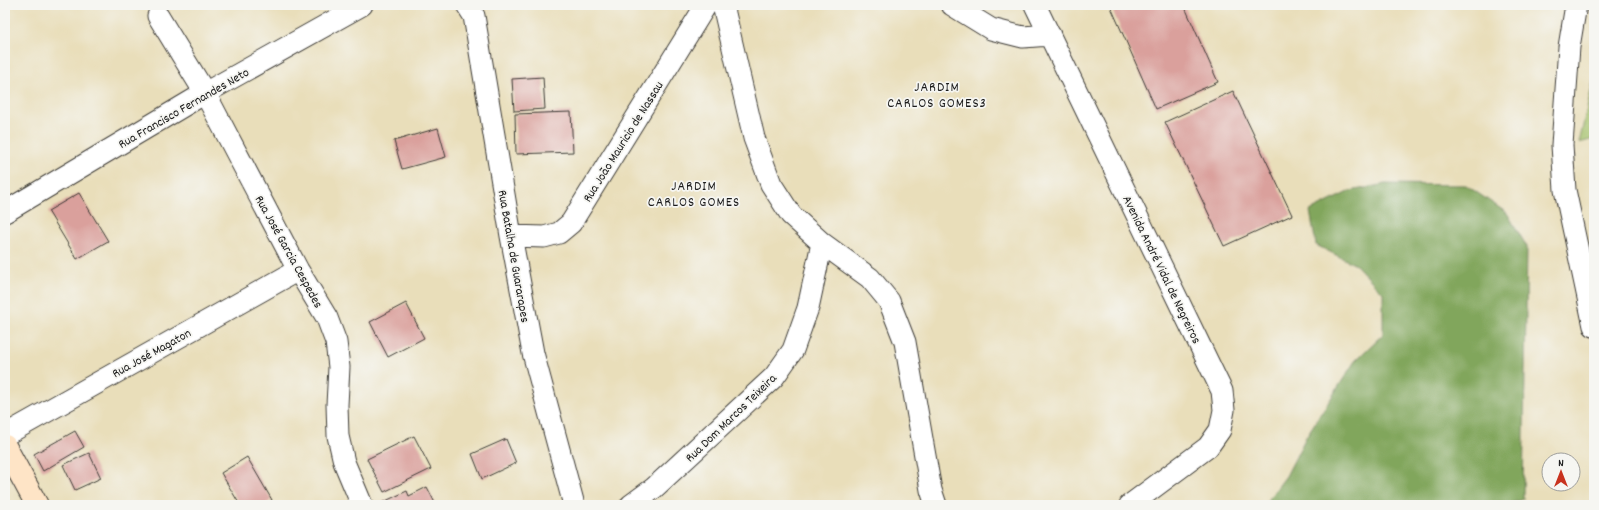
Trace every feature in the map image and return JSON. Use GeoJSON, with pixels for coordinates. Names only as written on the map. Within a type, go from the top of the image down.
{"type":"FeatureCollection","features":[{"type":"Feature","properties":{"kind":"main road"},"geometry":{"type":"LineString","coordinates":[[5,446],[37,505]]}},
{"type":"Feature","properties":{"kind":"street","name":"Rua Francisco Fernandes Neto"},"geometry":{"type":"LineString","coordinates":[[5,212],[205,93],[362,5]]}},
{"type":"Feature","properties":{"kind":"street","name":"Rua Batalha de Guararapes"},"geometry":{"type":"LineString","coordinates":[[467,5],[474,16],[511,236],[533,353],[574,505]]}},
{"type":"Feature","properties":{"kind":"street","name":"Rua João Mauricio de Nassau"},"geometry":{"type":"LineString","coordinates":[[511,236],[544,237],[559,233],[571,223],[706,5]]}},
{"type":"Feature","properties":{"kind":"street"},"geometry":{"type":"LineString","coordinates":[[723,5],[754,138],[771,184],[791,215],[822,243],[870,278],[889,301],[905,342],[931,490],[936,505]]}},
{"type":"Feature","properties":{"kind":"street"},"geometry":{"type":"LineString","coordinates":[[952,5],[991,30],[1023,37],[1050,35]]}},
{"type":"Feature","properties":{"kind":"street","name":"Avenida André Vidal de Negreiros"},"geometry":{"type":"LineString","coordinates":[[1035,5],[1222,391],[1224,410],[1220,430],[1208,447],[1130,505]]}},
{"type":"Feature","properties":{"kind":"street"},"geometry":{"type":"LineString","coordinates":[[1576,5],[1569,46],[1562,145],[1565,190],[1594,326]]}},
{"type":"Feature","properties":{"kind":"street","name":"Rua José Garcia Cespedes"},"geometry":{"type":"LineString","coordinates":[[158,16],[205,93],[298,270],[327,318],[336,342],[339,367],[337,405],[338,436],[344,462],[362,505]]}},
{"type":"Feature","properties":{"kind":"street","name":"Rua Dom Marcos Teixeira"},"geometry":{"type":"LineString","coordinates":[[631,505],[654,488],[774,377],[793,350],[808,308],[822,243]]}},
{"type":"Feature","properties":{"kind":"street","name":"Rua José Magaton"},"geometry":{"type":"LineString","coordinates":[[5,435],[298,270]]}},
{"type":"Feature","properties":{"kind":"green space"},"geometry":{"type":"Polygon","coordinates":[[[1594,78],[1594,139],[1579,143],[1594,78]]]}},
{"type":"Feature","properties":{"kind":"green space"},"geometry":{"type":"Polygon","coordinates":[[[1385,184],[1466,185],[1507,213],[1527,247],[1523,499],[1507,505],[1264,505],[1286,476],[1307,435],[1355,361],[1383,334],[1383,293],[1356,265],[1316,245],[1310,211],[1350,191],[1385,184]]]}},
{"type":"Feature","properties":{"kind":"building"},"geometry":{"type":"Polygon","coordinates":[[[1110,5],[1184,5],[1218,82],[1156,109],[1110,5]]]}},
{"type":"Feature","properties":{"kind":"building"},"geometry":{"type":"Polygon","coordinates":[[[543,77],[545,109],[514,111],[512,79],[543,77]]]}},
{"type":"Feature","properties":{"kind":"building"},"geometry":{"type":"Polygon","coordinates":[[[1233,91],[1292,215],[1224,246],[1165,122],[1233,91]]]}},
{"type":"Feature","properties":{"kind":"building"},"geometry":{"type":"Polygon","coordinates":[[[571,112],[573,152],[516,154],[515,114],[571,112]]]}},
{"type":"Feature","properties":{"kind":"building"},"geometry":{"type":"Polygon","coordinates":[[[438,128],[446,157],[402,169],[394,141],[438,128]]]}},
{"type":"Feature","properties":{"kind":"building"},"geometry":{"type":"Polygon","coordinates":[[[79,193],[108,241],[77,259],[48,211],[79,193]]]}},
{"type":"Feature","properties":{"kind":"building"},"geometry":{"type":"Polygon","coordinates":[[[406,303],[424,338],[388,357],[370,322],[406,303]]]}},
{"type":"Feature","properties":{"kind":"building"},"geometry":{"type":"Polygon","coordinates":[[[75,431],[84,447],[43,471],[34,454],[75,431]]]}},
{"type":"Feature","properties":{"kind":"building"},"geometry":{"type":"Polygon","coordinates":[[[414,436],[431,469],[384,492],[367,459],[414,436]]]}},
{"type":"Feature","properties":{"kind":"building"},"geometry":{"type":"Polygon","coordinates":[[[506,439],[516,463],[482,479],[472,454],[506,439]]]}},
{"type":"Feature","properties":{"kind":"building"},"geometry":{"type":"Polygon","coordinates":[[[89,453],[101,478],[75,490],[63,465],[89,453]]]}},
{"type":"Feature","properties":{"kind":"building"},"geometry":{"type":"Polygon","coordinates":[[[247,457],[272,500],[264,505],[240,505],[221,473],[247,457]]]}},
{"type":"Feature","properties":{"kind":"building"},"geometry":{"type":"Polygon","coordinates":[[[427,487],[436,505],[377,505],[407,491],[409,496],[427,487]]]}},
{"type":"Feature","properties":{"kind":"district","name":"JARDIM CARLOS GOMES3"},"geometry":{"type":"Point","coordinates":[937,94]}},
{"type":"Feature","properties":{"kind":"district","name":"JARDIM CARLOS GOMES"},"geometry":{"type":"Point","coordinates":[694,194]}}]}
